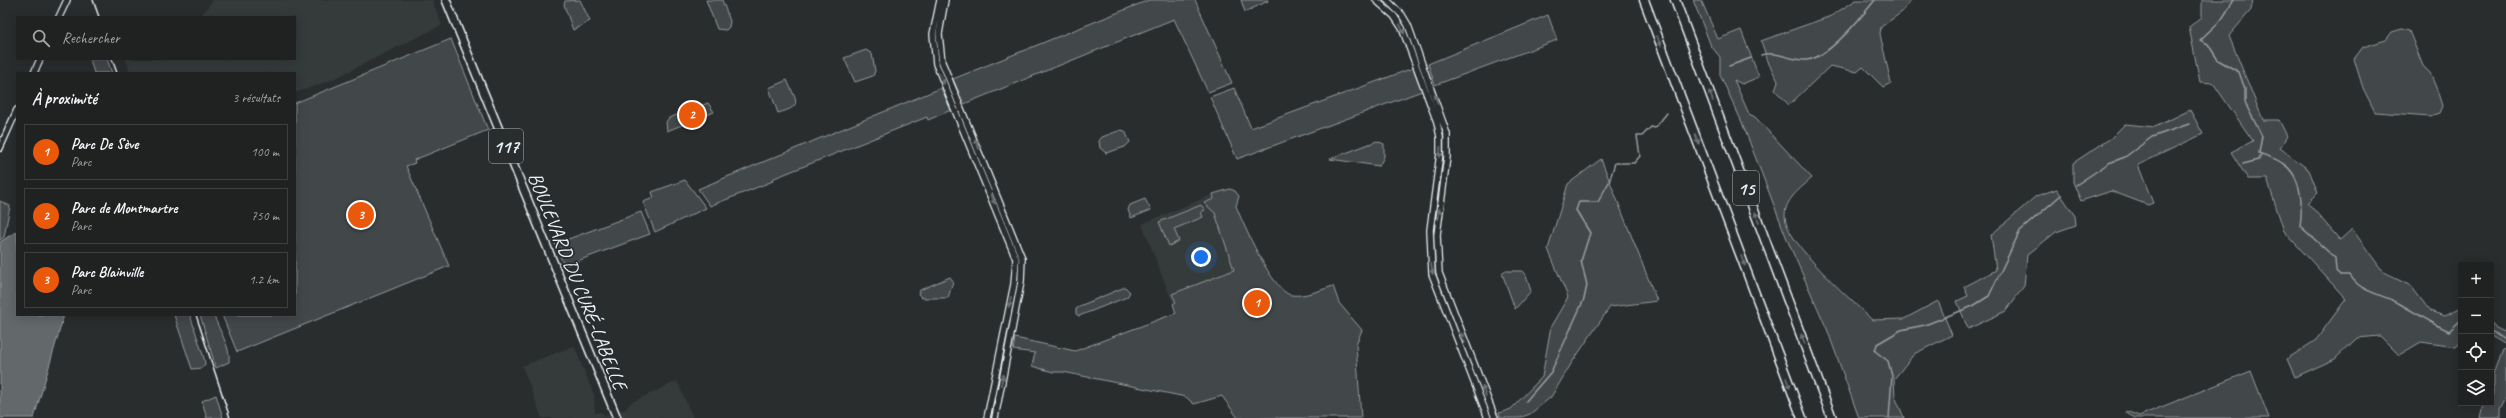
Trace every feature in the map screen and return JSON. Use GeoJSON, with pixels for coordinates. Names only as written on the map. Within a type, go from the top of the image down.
{"type":"FeatureCollection","features":[{"type":"Feature","properties":{"kind":"highway","name":"15"},"geometry":{"type":"LineString","coordinates":[[1644,0],[1802,418]]}},
{"type":"Feature","properties":{"kind":"highway","name":"15"},"geometry":{"type":"LineString","coordinates":[[1675,0],[1832,418]]}},
{"type":"Feature","properties":{"kind":"main road","name":"BOULEVARD DU CURÉ-LABELLE"},"geometry":{"type":"LineString","coordinates":[[446,0],[617,418]]}},
{"type":"Feature","properties":{"kind":"street"},"geometry":{"type":"LineString","coordinates":[[59,16],[67,0]]}},
{"type":"Feature","properties":{"kind":"street"},"geometry":{"type":"LineString","coordinates":[[940,0],[933,34],[936,64],[1016,259],[1015,279],[987,418]]}},
{"type":"Feature","properties":{"kind":"street"},"geometry":{"type":"LineString","coordinates":[[945,0],[939,39],[942,62],[1022,258],[1021,282],[995,418]]}},
{"type":"Feature","properties":{"kind":"street"},"geometry":{"type":"LineString","coordinates":[[1376,0],[1400,24],[1438,125],[1441,149],[1430,230],[1432,270],[1488,418]]}},
{"type":"Feature","properties":{"kind":"street"},"geometry":{"type":"LineString","coordinates":[[1387,0],[1402,15],[1408,25],[1446,127],[1448,146],[1437,235],[1438,268],[1495,418]]}},
{"type":"Feature","properties":{"kind":"street"},"geometry":{"type":"LineString","coordinates":[[34,72],[40,60]]}},
{"type":"Feature","properties":{"kind":"street"},"geometry":{"type":"LineString","coordinates":[[0,148],[16,112]]}},
{"type":"Feature","properties":{"kind":"shaded area"},"geometry":{"type":"Polygon","coordinates":[[[213,0],[432,0],[442,25],[329,81],[296,93],[296,72],[130,72],[126,60],[296,60],[296,16],[201,16],[213,0]]]}},
{"type":"Feature","properties":{"kind":"shaded area"},"geometry":{"type":"Polygon","coordinates":[[[580,0],[590,21],[573,30],[564,5],[565,1],[580,0]]]}},
{"type":"Feature","properties":{"kind":"shaded area"},"geometry":{"type":"Polygon","coordinates":[[[706,0],[722,0],[730,21],[729,27],[726,30],[717,29],[706,0]]]}},
{"type":"Feature","properties":{"kind":"shaded area"},"geometry":{"type":"Polygon","coordinates":[[[1149,0],[1195,0],[1232,83],[1208,92],[1174,19],[964,104],[953,79],[1149,0]]]}},
{"type":"Feature","properties":{"kind":"shaded area"},"geometry":{"type":"Polygon","coordinates":[[[1241,0],[1268,0],[1268,1],[1245,12],[1241,0]]]}},
{"type":"Feature","properties":{"kind":"shaded area"},"geometry":{"type":"Polygon","coordinates":[[[1693,0],[1701,0],[1718,39],[1741,30],[1759,77],[1742,84],[1734,80],[1749,114],[1755,117],[1812,178],[1790,199],[1785,216],[1788,227],[1796,241],[1807,255],[1836,286],[1872,320],[1904,319],[1938,301],[1952,335],[1914,354],[1894,379],[1895,396],[1904,418],[1859,418],[1827,329],[1789,244],[1741,120],[1720,75],[1720,57],[1711,46],[1693,0]]]}},
{"type":"Feature","properties":{"kind":"shaded area"},"geometry":{"type":"Polygon","coordinates":[[[1856,0],[1911,0],[1902,12],[1881,27],[1880,34],[1891,83],[1883,87],[1863,67],[1857,72],[1830,66],[1789,105],[1775,90],[1778,81],[1769,64],[1761,41],[1831,16],[1856,0]]]}},
{"type":"Feature","properties":{"kind":"shaded area"},"geometry":{"type":"Polygon","coordinates":[[[2202,0],[2253,0],[2251,10],[2229,36],[2263,120],[2279,120],[2287,136],[2280,148],[2309,170],[2318,193],[2308,203],[2340,240],[2352,229],[2384,273],[2411,286],[2430,311],[2444,316],[2458,309],[2458,345],[2456,347],[2421,342],[2399,355],[2380,336],[2357,338],[2335,359],[2295,377],[2287,359],[2316,340],[2346,299],[2284,231],[2267,179],[2248,179],[2231,152],[2253,141],[2213,83],[2200,82],[2189,27],[2202,17],[2202,0]]]}},
{"type":"Feature","properties":{"kind":"shaded area"},"geometry":{"type":"Polygon","coordinates":[[[1548,15],[1557,40],[1435,85],[1428,64],[1548,15]]]}},
{"type":"Feature","properties":{"kind":"shaded area"},"geometry":{"type":"Polygon","coordinates":[[[2402,29],[2409,31],[2423,66],[2430,73],[2442,106],[2439,113],[2430,116],[2375,112],[2363,88],[2354,59],[2363,47],[2386,40],[2392,32],[2402,29]]]}},
{"type":"Feature","properties":{"kind":"shaded area"},"geometry":{"type":"Polygon","coordinates":[[[451,39],[488,130],[414,160],[415,163],[406,166],[449,266],[237,352],[222,316],[296,316],[296,103],[451,39]]]}},
{"type":"Feature","properties":{"kind":"shaded area"},"geometry":{"type":"Polygon","coordinates":[[[866,50],[872,54],[875,71],[873,76],[855,82],[844,58],[866,50]]]}},
{"type":"Feature","properties":{"kind":"shaded area"},"geometry":{"type":"Polygon","coordinates":[[[90,60],[107,60],[112,72],[94,72],[90,60]]]}},
{"type":"Feature","properties":{"kind":"shaded area"},"geometry":{"type":"Polygon","coordinates":[[[1413,68],[1422,91],[1237,159],[1210,97],[1234,88],[1251,128],[1413,68]]]}},
{"type":"Feature","properties":{"kind":"shaded area"},"geometry":{"type":"Polygon","coordinates":[[[787,80],[796,102],[792,108],[778,113],[769,88],[787,80]]]}},
{"type":"Feature","properties":{"kind":"shaded area"},"geometry":{"type":"Polygon","coordinates":[[[941,88],[951,110],[928,120],[927,117],[772,179],[773,181],[710,206],[698,189],[941,88]]]}},
{"type":"Feature","properties":{"kind":"shaded area"},"geometry":{"type":"Polygon","coordinates":[[[708,103],[714,112],[667,131],[666,122],[669,118],[708,103]]]}},
{"type":"Feature","properties":{"kind":"shaded area"},"geometry":{"type":"Polygon","coordinates":[[[2190,110],[2203,134],[2138,165],[2153,203],[2148,205],[2111,191],[2081,201],[2073,182],[2073,163],[2111,138],[2125,124],[2155,127],[2190,110]]]}},
{"type":"Feature","properties":{"kind":"shaded area"},"geometry":{"type":"Polygon","coordinates":[[[1121,130],[1125,131],[1130,142],[1125,147],[1106,153],[1100,148],[1099,141],[1102,137],[1121,130]]]}},
{"type":"Feature","properties":{"kind":"shaded area"},"geometry":{"type":"Polygon","coordinates":[[[1377,141],[1384,144],[1384,157],[1379,166],[1330,159],[1377,141]]]}},
{"type":"Feature","properties":{"kind":"shaded area"},"geometry":{"type":"Polygon","coordinates":[[[1601,159],[1657,301],[1610,307],[1571,364],[1551,397],[1530,414],[1519,418],[1500,418],[1499,413],[1511,409],[1542,377],[1551,326],[1568,297],[1548,249],[1568,184],[1601,159]]]}},
{"type":"Feature","properties":{"kind":"shaded area"},"geometry":{"type":"Polygon","coordinates":[[[685,180],[706,208],[655,232],[643,202],[654,198],[652,192],[685,180]]]}},
{"type":"Feature","properties":{"kind":"shaded area"},"geometry":{"type":"Polygon","coordinates":[[[1230,189],[1235,191],[1239,196],[1236,206],[1259,256],[1276,282],[1284,291],[1291,295],[1302,295],[1333,286],[1339,303],[1362,330],[1356,344],[1361,418],[1238,418],[1222,396],[1194,404],[1186,397],[1063,372],[1053,372],[1032,366],[1035,353],[1013,350],[1015,338],[1075,351],[1176,313],[1173,304],[1176,302],[1172,294],[1234,270],[1215,213],[1204,203],[1214,199],[1213,194],[1230,189]]]}},
{"type":"Feature","properties":{"kind":"shaded area"},"geometry":{"type":"Polygon","coordinates":[[[2057,189],[2075,216],[2076,225],[2056,232],[2027,255],[2024,286],[2006,311],[1968,329],[1957,301],[1968,296],[1964,287],[1996,270],[1991,235],[2036,196],[2057,189]]]}},
{"type":"Feature","properties":{"kind":"shaded area"},"geometry":{"type":"Polygon","coordinates":[[[1211,195],[1237,279],[1173,304],[1142,224],[1211,195]]]}},
{"type":"Feature","properties":{"kind":"shaded area"},"geometry":{"type":"Polygon","coordinates":[[[1145,199],[1151,210],[1131,218],[1128,210],[1130,205],[1145,199]]]}},
{"type":"Feature","properties":{"kind":"shaded area"},"geometry":{"type":"Polygon","coordinates":[[[0,201],[10,206],[4,237],[0,240],[0,201]]]}},
{"type":"Feature","properties":{"kind":"shaded area"},"geometry":{"type":"Polygon","coordinates":[[[1201,205],[1205,210],[1201,212],[1203,217],[1174,229],[1179,241],[1169,246],[1159,222],[1201,205]]]}},
{"type":"Feature","properties":{"kind":"shaded area"},"geometry":{"type":"Polygon","coordinates":[[[641,212],[650,234],[564,266],[555,244],[641,212]]]}},
{"type":"Feature","properties":{"kind":"shaded area"},"geometry":{"type":"Polygon","coordinates":[[[16,232],[16,316],[64,316],[34,418],[0,418],[0,242],[16,232]]]}},
{"type":"Feature","properties":{"kind":"shaded area"},"geometry":{"type":"Polygon","coordinates":[[[1504,271],[1521,271],[1525,273],[1531,291],[1515,309],[1502,273],[1504,271]]]}},
{"type":"Feature","properties":{"kind":"shaded area"},"geometry":{"type":"Polygon","coordinates":[[[950,277],[953,281],[948,298],[922,298],[918,294],[920,290],[950,277]]]}},
{"type":"Feature","properties":{"kind":"shaded area"},"geometry":{"type":"Polygon","coordinates":[[[1125,287],[1130,292],[1127,297],[1079,316],[1076,314],[1076,309],[1082,305],[1125,287]]]}},
{"type":"Feature","properties":{"kind":"shaded area"},"geometry":{"type":"Polygon","coordinates":[[[174,316],[190,316],[205,364],[202,368],[192,369],[174,316]]]}},
{"type":"Feature","properties":{"kind":"shaded area"},"geometry":{"type":"Polygon","coordinates":[[[200,316],[214,316],[228,350],[229,362],[216,368],[200,316]]]}},
{"type":"Feature","properties":{"kind":"shaded area"},"geometry":{"type":"Polygon","coordinates":[[[2494,326],[2497,329],[2506,333],[2506,345],[2494,338],[2494,326]]]}},
{"type":"Feature","properties":{"kind":"shaded area"},"geometry":{"type":"Polygon","coordinates":[[[574,346],[594,395],[595,413],[602,412],[605,416],[626,409],[630,403],[677,381],[693,418],[542,418],[522,366],[574,346]]]}},
{"type":"Feature","properties":{"kind":"shaded area"},"geometry":{"type":"Polygon","coordinates":[[[2506,349],[2506,397],[2500,409],[2500,418],[2480,418],[2482,409],[2486,406],[2494,406],[2494,371],[2502,350],[2506,349]]]}},
{"type":"Feature","properties":{"kind":"shaded area"},"geometry":{"type":"Polygon","coordinates":[[[2251,371],[2269,418],[2135,418],[2126,413],[2126,411],[2139,416],[2251,371]]]}},
{"type":"Feature","properties":{"kind":"shaded area"},"geometry":{"type":"Polygon","coordinates":[[[216,395],[223,418],[207,418],[202,401],[216,395]]]}},
{"type":"Feature","properties":{"kind":"waterway"},"geometry":{"type":"LineString","coordinates":[[1761,55],[1772,54],[1800,60],[1815,58],[1844,36],[1875,0]]}},
{"type":"Feature","properties":{"kind":"waterway"},"geometry":{"type":"LineString","coordinates":[[2234,0],[2222,19],[2200,40],[2208,44],[2218,60],[2239,72],[2245,89],[2245,103],[2262,136],[2259,153],[2282,163],[2289,168],[2294,175],[2300,191],[2300,226],[2335,258],[2336,271],[2340,275],[2350,275],[2360,286],[2400,304],[2449,331],[2458,323]]}},
{"type":"Feature","properties":{"kind":"waterway"},"geometry":{"type":"LineString","coordinates":[[1729,66],[1751,58]]}},
{"type":"Feature","properties":{"kind":"waterway"},"geometry":{"type":"LineString","coordinates":[[1526,401],[1551,372],[1584,299],[1587,285],[1581,261],[1590,233],[1576,210],[1579,202],[1598,202],[1609,182],[1615,163],[1634,163],[1640,156],[1637,136],[1642,136],[1651,127],[1655,128],[1667,113]]}},
{"type":"Feature","properties":{"kind":"waterway"},"geometry":{"type":"LineString","coordinates":[[2076,185],[2109,163],[2125,157],[2152,137],[2189,124]]}},
{"type":"Feature","properties":{"kind":"waterway"},"geometry":{"type":"LineString","coordinates":[[2243,164],[2259,160],[2261,155]]}},
{"type":"Feature","properties":{"kind":"waterway"},"geometry":{"type":"LineString","coordinates":[[1889,418],[1892,376],[1888,361],[1875,351],[1877,344],[1901,330],[1925,325],[1973,306],[1989,296],[2020,231],[2061,195]]}},
{"type":"Feature","properties":{"kind":"waterway"},"geometry":{"type":"LineString","coordinates":[[2494,333],[2506,341]]}},
{"type":"Feature","properties":{"kind":"railway"},"geometry":{"type":"LineString","coordinates":[[93,0],[99,16]]}},
{"type":"Feature","properties":{"kind":"railway"},"geometry":{"type":"LineString","coordinates":[[112,60],[117,72]]}},
{"type":"Feature","properties":{"kind":"railway"},"geometry":{"type":"LineString","coordinates":[[196,316],[230,418]]}},
{"type":"Feature","properties":{"kind":"place","name":"Parc de Montmartre"},"geometry":{"type":"Point","coordinates":[692,115]}},
{"type":"Feature","properties":{"kind":"place","name":"Parc Blainville"},"geometry":{"type":"Point","coordinates":[361,215]}},
{"type":"Feature","properties":{"kind":"place","name":"Parc De Sève"},"geometry":{"type":"Point","coordinates":[1257,303]}}]}
